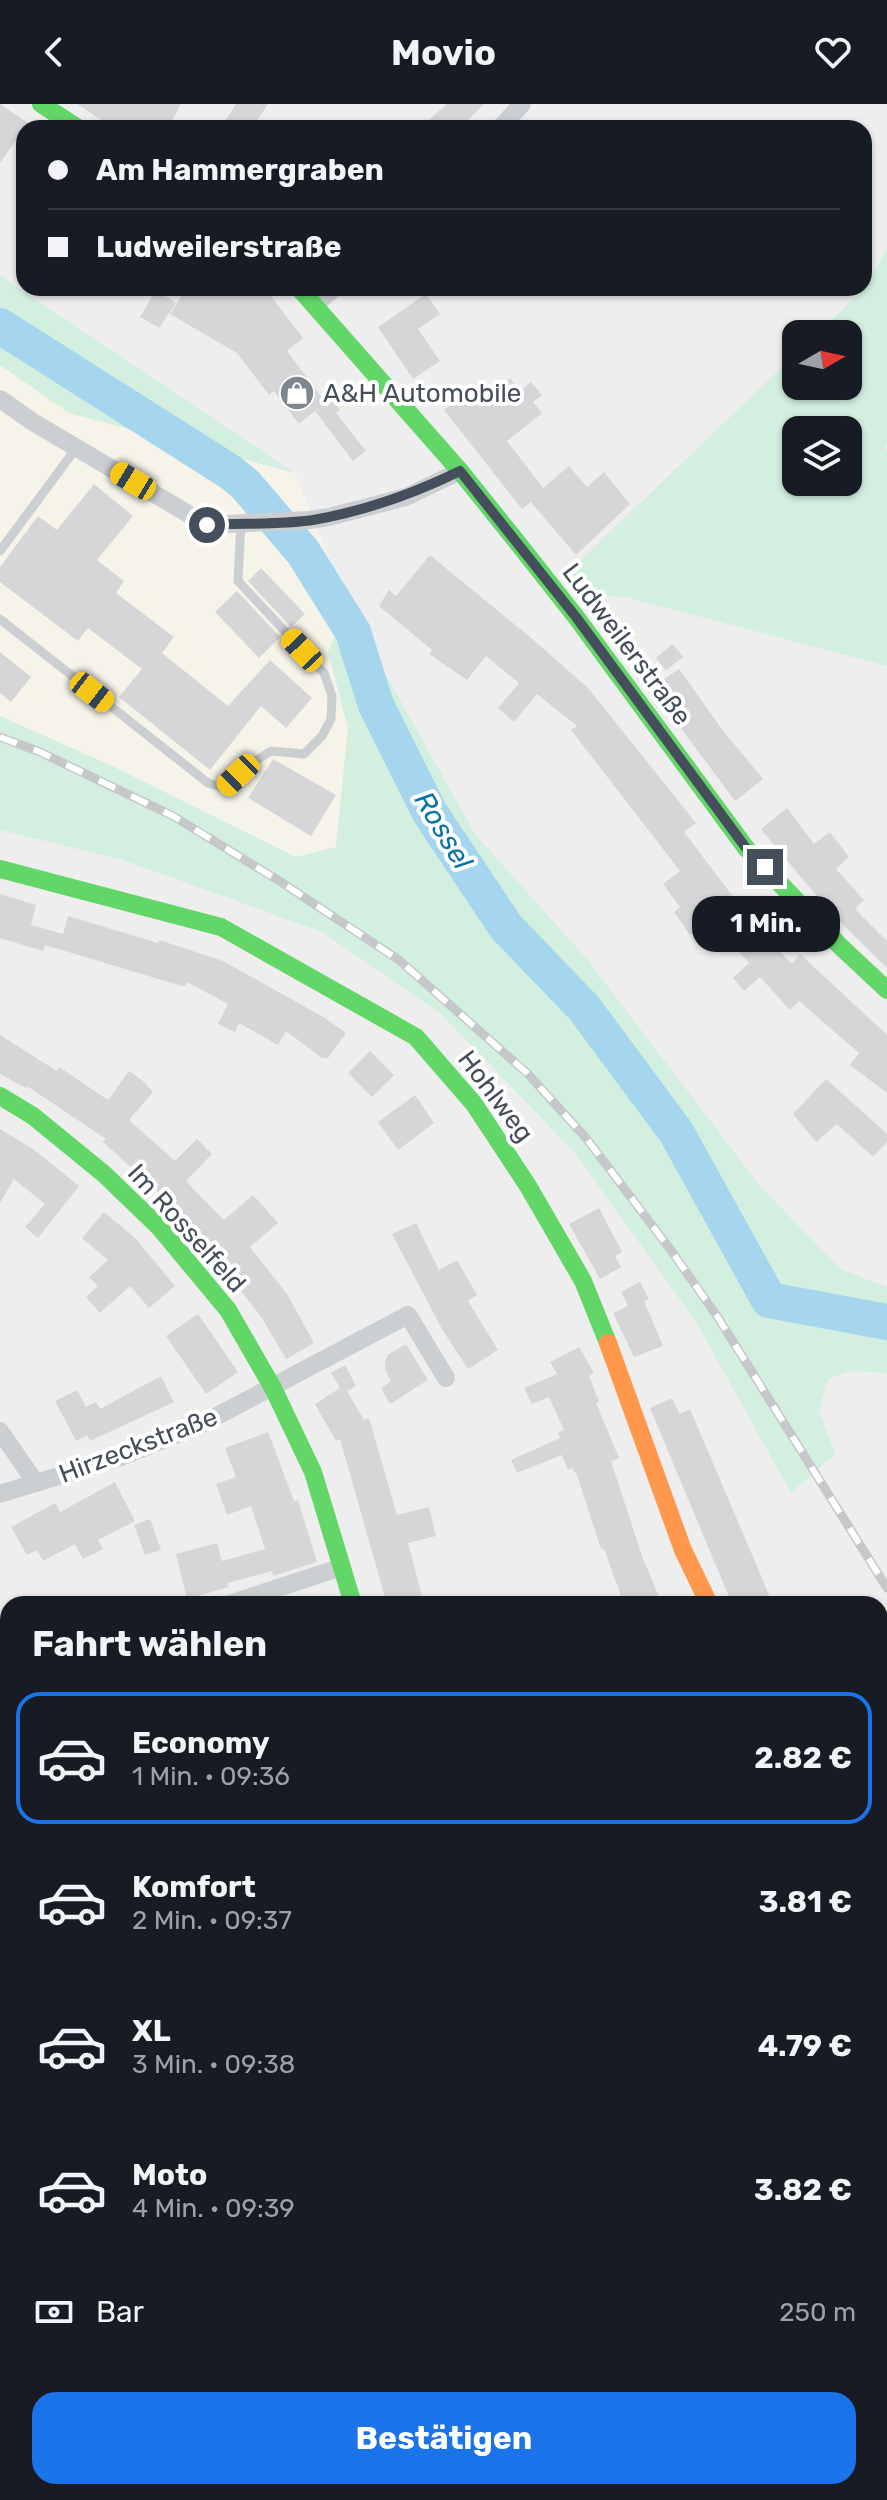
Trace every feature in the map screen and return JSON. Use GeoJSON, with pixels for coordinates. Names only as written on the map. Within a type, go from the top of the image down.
{"type":"FeatureCollection","features":[{"type":"Feature","properties":{"kind":"street"},"geometry":{"type":"LineString","coordinates":[[41,104],[66,120]]}},
{"type":"Feature","properties":{"kind":"street"},"geometry":{"type":"LineString","coordinates":[[507,120],[522,104]]}},
{"type":"Feature","properties":{"kind":"street","name":"Ludweilerstraße"},"geometry":{"type":"LineString","coordinates":[[307,296],[460,471],[576,617],[746,848],[887,990]]}},
{"type":"Feature","properties":{"kind":"street"},"geometry":{"type":"LineString","coordinates":[[315,305],[325,296]]}},
{"type":"Feature","properties":{"kind":"street"},"geometry":{"type":"LineString","coordinates":[[0,399],[207,525],[310,520],[406,497],[460,471]]}},
{"type":"Feature","properties":{"kind":"street","name":"Hohlweg"},"geometry":{"type":"LineString","coordinates":[[0,869],[221,927],[416,1037],[474,1104],[528,1186],[583,1281],[633,1407],[683,1550],[705,1596]]}},
{"type":"Feature","properties":{"kind":"street","name":"Im Rosselfeld"},"geometry":{"type":"LineString","coordinates":[[0,1096],[33,1116],[104,1174],[159,1227],[228,1310],[273,1388],[313,1472],[351,1596]]}},
{"type":"Feature","properties":{"kind":"street"},"geometry":{"type":"LineString","coordinates":[[273,1388],[408,1315],[446,1378]]}},
{"type":"Feature","properties":{"kind":"street","name":"Hirzeckstraße"},"geometry":{"type":"LineString","coordinates":[[0,1494],[121,1457],[198,1426],[273,1388]]}},
{"type":"Feature","properties":{"kind":"street"},"geometry":{"type":"LineString","coordinates":[[0,1431],[36,1483]]}},
{"type":"Feature","properties":{"kind":"street"},"geometry":{"type":"LineString","coordinates":[[253,1596],[342,1567]]}},
{"type":"Feature","properties":{"kind":"lane"},"geometry":{"type":"LineString","coordinates":[[0,551],[77,447]]}},
{"type":"Feature","properties":{"kind":"lane"},"geometry":{"type":"LineString","coordinates":[[0,619],[208,783],[225,788],[252,763],[271,751],[304,754],[322,736],[331,719],[332,696],[324,673],[238,581],[248,523]]}},
{"type":"Feature","properties":{"kind":"shaded area"},"geometry":{"type":"Polygon","coordinates":[[[0,365],[69,413],[295,473],[348,607],[328,652],[348,728],[336,847],[296,857],[110,765],[0,716],[0,365]]]}},
{"type":"Feature","properties":{"kind":"green space"},"geometry":{"type":"Polygon","coordinates":[[[887,249],[887,666],[629,598],[589,594],[570,570],[782,367],[782,400],[862,400],[862,320],[832,320],[857,296],[872,296],[872,277],[887,249]]]}},
{"type":"Feature","properties":{"kind":"green space"},"geometry":{"type":"Polygon","coordinates":[[[0,274],[16,287],[16,296],[30,296],[295,473],[69,413],[0,365],[0,274]]]}},
{"type":"Feature","properties":{"kind":"green space"},"geometry":{"type":"Polygon","coordinates":[[[348,607],[475,834],[586,958],[760,1186],[840,1269],[887,1287],[887,1373],[852,1371],[828,1379],[819,1410],[835,1454],[791,1493],[696,1322],[575,1153],[441,1014],[322,932],[123,860],[0,830],[0,716],[110,765],[296,857],[336,847],[348,728],[328,652],[348,607]]]}},
{"type":"Feature","properties":{"kind":"building"},"geometry":{"type":"Polygon","coordinates":[[[0,104],[24,120],[16,120],[16,140],[0,163],[0,104]]]}},
{"type":"Feature","properties":{"kind":"building"},"geometry":{"type":"Polygon","coordinates":[[[77,104],[181,104],[172,120],[102,120],[77,104]]]}},
{"type":"Feature","properties":{"kind":"building"},"geometry":{"type":"Polygon","coordinates":[[[236,104],[268,104],[257,120],[226,120],[236,104]]]}},
{"type":"Feature","properties":{"kind":"building"},"geometry":{"type":"Polygon","coordinates":[[[447,104],[484,104],[468,120],[429,120],[447,104]]]}},
{"type":"Feature","properties":{"kind":"building"},"geometry":{"type":"Polygon","coordinates":[[[152,296],[165,296],[176,303],[159,328],[140,317],[152,296]]]}},
{"type":"Feature","properties":{"kind":"building"},"geometry":{"type":"Polygon","coordinates":[[[182,296],[271,296],[303,338],[287,351],[323,399],[329,395],[340,410],[336,413],[366,451],[353,461],[315,411],[299,424],[274,391],[269,395],[237,353],[170,314],[182,296]]]}},
{"type":"Feature","properties":{"kind":"building"},"geometry":{"type":"Polygon","coordinates":[[[427,296],[440,314],[418,329],[440,361],[413,379],[378,327],[427,296]]]}},
{"type":"Feature","properties":{"kind":"building"},"geometry":{"type":"Polygon","coordinates":[[[510,378],[520,391],[531,382],[542,395],[533,402],[542,413],[507,441],[543,488],[569,466],[587,487],[604,472],[630,504],[576,555],[531,502],[522,509],[444,410],[474,387],[483,399],[510,378]]]}},
{"type":"Feature","properties":{"kind":"building"},"geometry":{"type":"Polygon","coordinates":[[[94,484],[133,516],[97,560],[124,581],[116,593],[174,637],[162,653],[228,706],[270,660],[312,698],[286,728],[261,706],[210,770],[119,697],[142,669],[88,628],[78,641],[0,582],[0,567],[38,516],[57,530],[94,484]]]}},
{"type":"Feature","properties":{"kind":"building"},"geometry":{"type":"Polygon","coordinates":[[[430,555],[588,688],[696,823],[684,832],[753,923],[792,964],[800,954],[887,1035],[887,1093],[850,1065],[859,1053],[799,1001],[790,1010],[760,977],[744,991],[733,978],[749,963],[709,920],[690,935],[674,912],[680,907],[663,884],[680,871],[571,730],[577,726],[537,694],[514,722],[498,708],[519,683],[486,656],[467,680],[429,654],[432,650],[379,606],[389,590],[396,596],[430,555]]]}},
{"type":"Feature","properties":{"kind":"building"},"geometry":{"type":"Polygon","coordinates":[[[261,568],[305,614],[291,627],[248,581],[261,568]]]}},
{"type":"Feature","properties":{"kind":"building"},"geometry":{"type":"Polygon","coordinates":[[[237,591],[280,637],[259,658],[215,612],[237,591]]]}},
{"type":"Feature","properties":{"kind":"building"},"geometry":{"type":"Polygon","coordinates":[[[673,644],[683,657],[666,670],[656,658],[673,644]]]}},
{"type":"Feature","properties":{"kind":"building"},"geometry":{"type":"Polygon","coordinates":[[[0,652],[31,677],[11,702],[0,693],[0,652]]]}},
{"type":"Feature","properties":{"kind":"building"},"geometry":{"type":"Polygon","coordinates":[[[679,669],[724,732],[763,779],[735,801],[651,688],[679,669]]]}},
{"type":"Feature","properties":{"kind":"building"},"geometry":{"type":"Polygon","coordinates":[[[273,759],[336,795],[311,836],[248,798],[273,759]]]}},
{"type":"Feature","properties":{"kind":"building"},"geometry":{"type":"Polygon","coordinates":[[[787,808],[814,844],[830,832],[849,857],[836,869],[864,900],[855,909],[887,941],[887,968],[831,913],[761,829],[787,808]]]}},
{"type":"Feature","properties":{"kind":"building"},"geometry":{"type":"Polygon","coordinates":[[[0,894],[36,905],[31,925],[63,934],[68,916],[223,961],[346,1033],[328,1058],[322,1058],[286,1031],[278,1045],[239,1023],[235,1032],[218,1024],[228,1004],[187,982],[185,987],[45,945],[43,951],[0,938],[0,894]]]}},
{"type":"Feature","properties":{"kind":"building"},"geometry":{"type":"Polygon","coordinates":[[[0,1035],[57,1071],[59,1067],[108,1100],[129,1071],[143,1081],[153,1092],[129,1120],[175,1161],[197,1139],[212,1154],[186,1181],[224,1220],[253,1195],[278,1223],[250,1247],[287,1294],[314,1343],[286,1359],[262,1318],[212,1253],[164,1203],[167,1200],[103,1142],[106,1139],[27,1086],[0,1074],[0,1035]]]}},
{"type":"Feature","properties":{"kind":"building"},"geometry":{"type":"Polygon","coordinates":[[[370,1051],[394,1075],[372,1097],[348,1073],[370,1051]]]}},
{"type":"Feature","properties":{"kind":"building"},"geometry":{"type":"Polygon","coordinates":[[[826,1079],[887,1134],[887,1142],[873,1157],[837,1124],[816,1142],[793,1114],[826,1079]]]}},
{"type":"Feature","properties":{"kind":"building"},"geometry":{"type":"Polygon","coordinates":[[[415,1095],[434,1123],[398,1150],[378,1122],[415,1095]]]}},
{"type":"Feature","properties":{"kind":"building"},"geometry":{"type":"Polygon","coordinates":[[[0,1129],[33,1149],[79,1186],[38,1238],[25,1227],[45,1204],[14,1179],[0,1203],[0,1129]]]}},
{"type":"Feature","properties":{"kind":"building"},"geometry":{"type":"Polygon","coordinates":[[[599,1208],[622,1252],[615,1256],[621,1267],[600,1279],[569,1224],[599,1208]]]}},
{"type":"Feature","properties":{"kind":"building"},"geometry":{"type":"Polygon","coordinates":[[[104,1212],[135,1238],[175,1286],[149,1308],[130,1286],[100,1313],[86,1297],[98,1286],[89,1277],[108,1260],[82,1238],[104,1212]]]}},
{"type":"Feature","properties":{"kind":"building"},"geometry":{"type":"Polygon","coordinates":[[[416,1223],[439,1270],[457,1260],[477,1295],[468,1301],[498,1350],[468,1369],[442,1329],[392,1234],[416,1223]]]}},
{"type":"Feature","properties":{"kind":"building"},"geometry":{"type":"Polygon","coordinates":[[[640,1282],[649,1299],[644,1301],[663,1346],[634,1357],[613,1313],[628,1306],[621,1292],[640,1282]]]}},
{"type":"Feature","properties":{"kind":"building"},"geometry":{"type":"Polygon","coordinates":[[[198,1314],[238,1372],[206,1394],[166,1336],[198,1314]]]}},
{"type":"Feature","properties":{"kind":"building"},"geometry":{"type":"Polygon","coordinates":[[[406,1344],[428,1380],[390,1404],[381,1388],[391,1381],[385,1370],[385,1361],[388,1355],[406,1344]]]}},
{"type":"Feature","properties":{"kind":"building"},"geometry":{"type":"Polygon","coordinates":[[[579,1347],[594,1373],[589,1376],[599,1402],[596,1403],[619,1458],[611,1461],[659,1596],[621,1596],[604,1549],[601,1549],[577,1475],[572,1468],[568,1470],[562,1455],[517,1473],[511,1460],[560,1438],[558,1432],[564,1430],[549,1397],[532,1404],[524,1388],[557,1374],[550,1362],[579,1347]]]}},
{"type":"Feature","properties":{"kind":"building"},"geometry":{"type":"Polygon","coordinates":[[[345,1365],[356,1386],[347,1391],[364,1420],[369,1418],[397,1515],[429,1507],[436,1536],[408,1543],[422,1596],[385,1596],[340,1439],[336,1441],[315,1404],[340,1388],[331,1373],[345,1365]]]}},
{"type":"Feature","properties":{"kind":"building"},"geometry":{"type":"Polygon","coordinates":[[[161,1376],[174,1402],[90,1441],[87,1435],[76,1441],[55,1401],[77,1390],[86,1407],[96,1402],[100,1409],[161,1376]]]}},
{"type":"Feature","properties":{"kind":"building"},"geometry":{"type":"Polygon","coordinates":[[[672,1398],[680,1414],[690,1409],[770,1596],[729,1596],[650,1408],[672,1398]]]}},
{"type":"Feature","properties":{"kind":"building"},"geometry":{"type":"Polygon","coordinates":[[[268,1432],[294,1501],[298,1500],[317,1562],[273,1576],[272,1571],[228,1583],[229,1587],[198,1596],[186,1596],[176,1554],[217,1543],[222,1561],[265,1549],[251,1506],[227,1515],[216,1484],[236,1477],[225,1448],[268,1432]]]}},
{"type":"Feature","properties":{"kind":"building"},"geometry":{"type":"Polygon","coordinates":[[[115,1482],[135,1521],[98,1540],[103,1549],[83,1559],[75,1544],[43,1561],[37,1550],[27,1555],[11,1527],[55,1503],[60,1512],[115,1482]]]}},
{"type":"Feature","properties":{"kind":"building"},"geometry":{"type":"Polygon","coordinates":[[[150,1519],[161,1550],[145,1555],[134,1525],[150,1519]]]}},
{"type":"Feature","properties":{"kind":"waterway","name":"Rossel"},"geometry":{"type":"LineString","coordinates":[[0,326],[245,484],[303,552],[353,632],[376,705],[430,813],[506,927],[584,1008],[676,1132],[769,1300],[887,1322]]}},
{"type":"Feature","properties":{"kind":"railway"},"geometry":{"type":"LineString","coordinates":[[0,737],[40,752],[173,816],[281,882],[399,960],[527,1073],[586,1138],[717,1316],[887,1588]]}},
{"type":"Feature","properties":{"kind":"traffic: fast"},"geometry":{"type":"LineString","coordinates":[[41,104],[66,120]]}},
{"type":"Feature","properties":{"kind":"traffic: fast"},"geometry":{"type":"LineString","coordinates":[[306,296],[460,471],[513,537],[576,617],[746,848],[887,990]]}},
{"type":"Feature","properties":{"kind":"traffic: fast"},"geometry":{"type":"LineString","coordinates":[[0,869],[221,927],[416,1037],[474,1104],[528,1186],[583,1281],[608,1343]]}},
{"type":"Feature","properties":{"kind":"traffic: fast"},"geometry":{"type":"LineString","coordinates":[[0,1096],[33,1116],[104,1174],[159,1227],[228,1310],[273,1388],[313,1472],[351,1596]]}},
{"type":"Feature","properties":{"kind":"traffic: slow"},"geometry":{"type":"LineString","coordinates":[[608,1343],[683,1550],[705,1596]]}},
{"type":"Feature","properties":{"kind":"place","name":"A&H Automobile"},"geometry":{"type":"Point","coordinates":[297,393]}},
{"type":"Feature","properties":{"kind":"route"},"geometry":{"type":"LineString","coordinates":[[207,525],[329,517],[406,497],[460,471],[576,617],[746,848],[765,867]]}}]}
